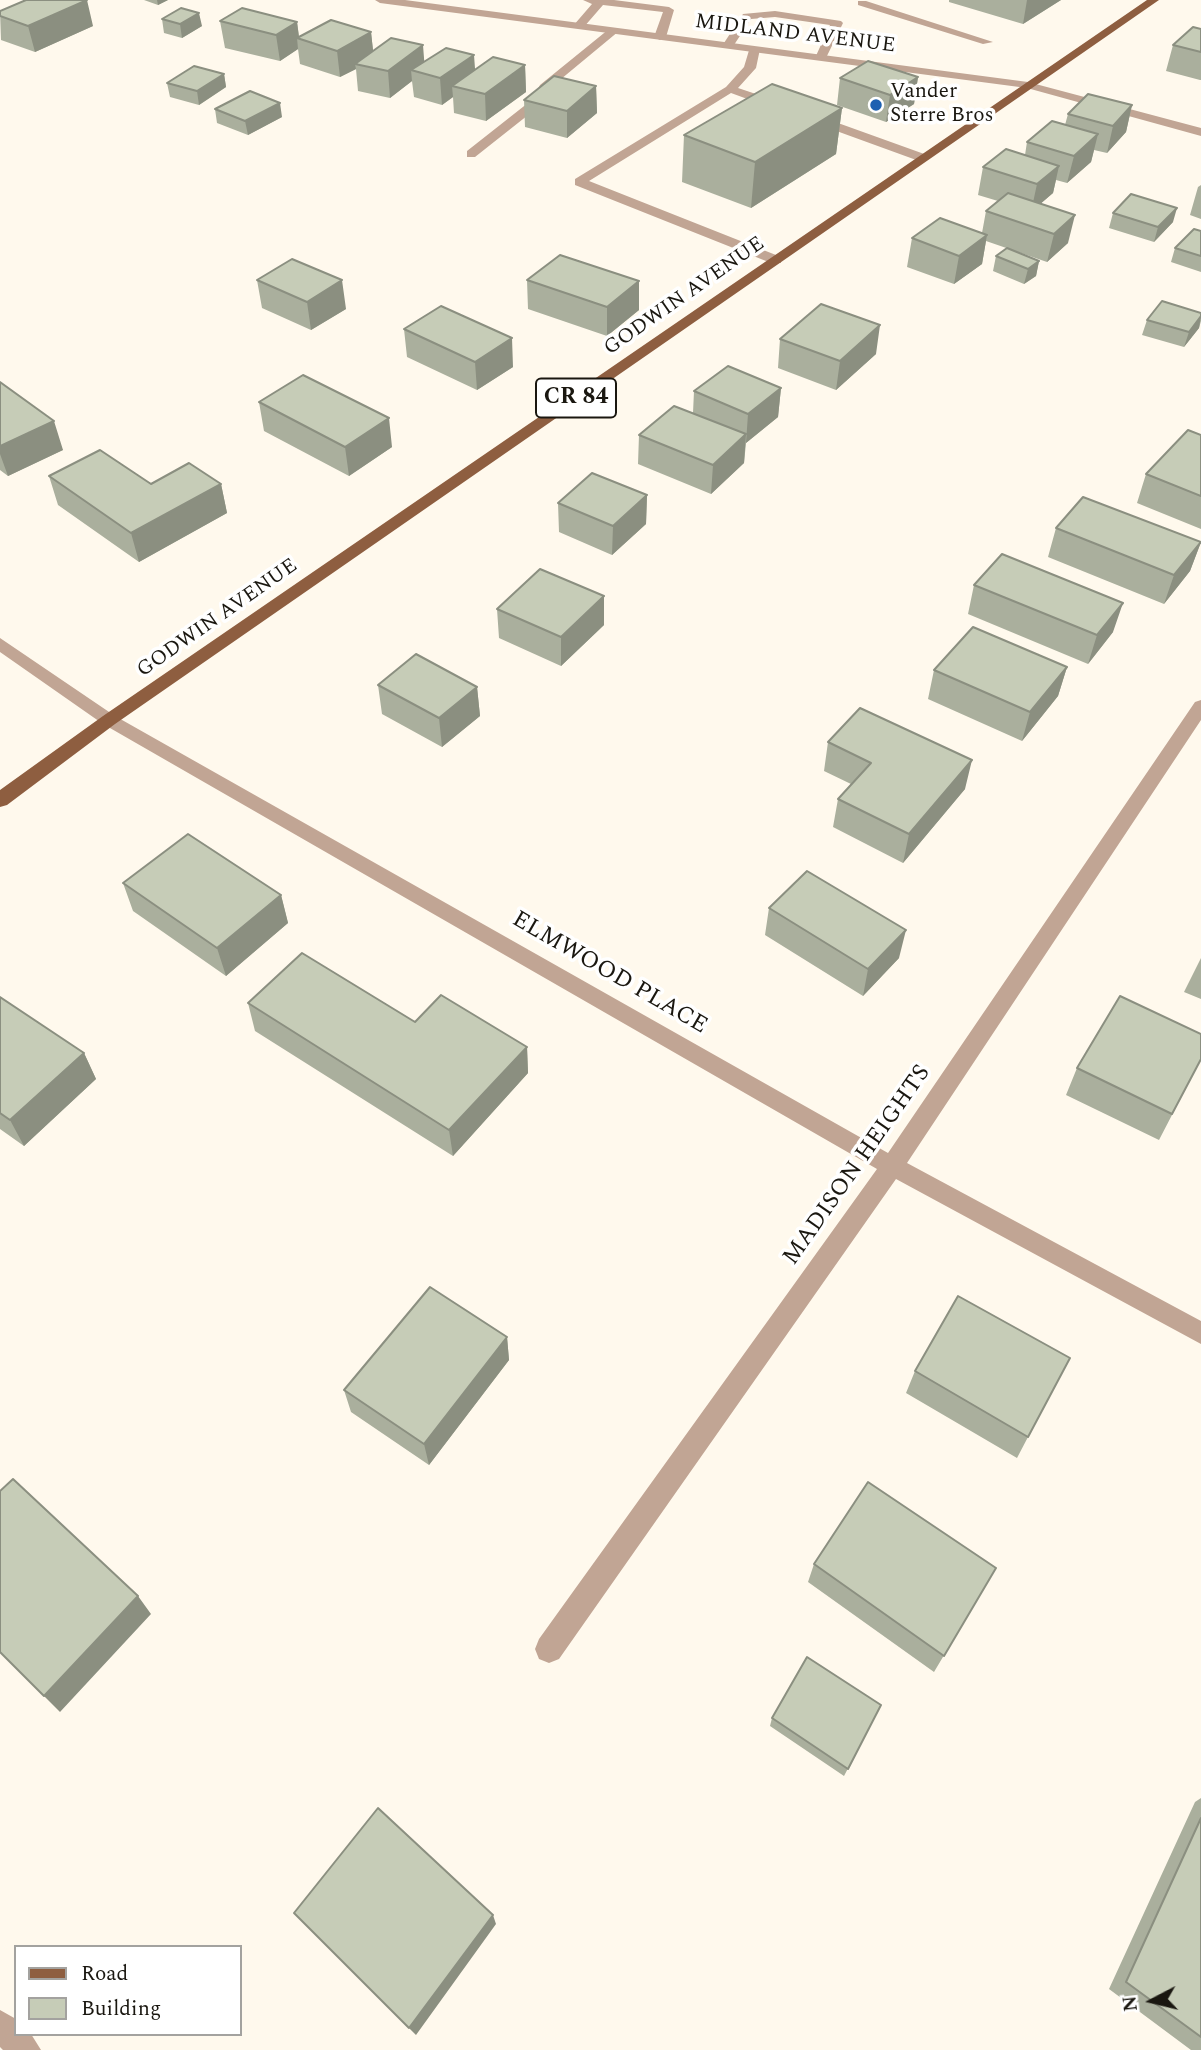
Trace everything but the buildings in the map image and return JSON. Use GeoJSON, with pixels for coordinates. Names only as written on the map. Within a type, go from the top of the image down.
{"type":"FeatureCollection","features":[{"type":"Feature","properties":{"kind":"main road","name":"GODWIN AVENUE"},"geometry":{"type":"LineString","coordinates":[[0,800],[109,720],[1154,0]]}},
{"type":"Feature","properties":{"kind":"street","name":"MIDLAND AVENUE"},"geometry":{"type":"LineString","coordinates":[[380,0],[1028,85],[1201,132]]}},
{"type":"Feature","properties":{"kind":"street"},"geometry":{"type":"LineString","coordinates":[[775,15],[785,0]]}},
{"type":"Feature","properties":{"kind":"street"},"geometry":{"type":"LineString","coordinates":[[579,26],[596,1],[669,10],[660,37]]}},
{"type":"Feature","properties":{"kind":"street"},"geometry":{"type":"LineString","coordinates":[[821,58],[853,10]]}},
{"type":"Feature","properties":{"kind":"street"},"geometry":{"type":"LineString","coordinates":[[728,46],[747,16],[853,10],[987,42]]}},
{"type":"Feature","properties":{"kind":"street"},"geometry":{"type":"LineString","coordinates":[[471,154],[538,101],[544,87],[613,31]]}},
{"type":"Feature","properties":{"kind":"street"},"geometry":{"type":"LineString","coordinates":[[754,49],[750,68],[730,89],[579,182],[776,260]]}},
{"type":"Feature","properties":{"kind":"street"},"geometry":{"type":"LineString","coordinates":[[730,89],[923,158]]}},
{"type":"Feature","properties":{"kind":"street","name":"ELMWOOD PLACE"},"geometry":{"type":"LineString","coordinates":[[0,644],[109,720],[892,1166],[1201,1333]]}},
{"type":"Feature","properties":{"kind":"street","name":"MADISON HEIGHTS"},"geometry":{"type":"LineString","coordinates":[[549,1649],[892,1166],[1201,706]]}},
{"type":"Feature","properties":{"kind":"street"},"geometry":{"type":"LineString","coordinates":[[0,2025],[25,2050]]}},
{"type":"Feature","properties":{"kind":"place","name":"Vander Sterre Bros"},"geometry":{"type":"Point","coordinates":[876,105]}}]}
